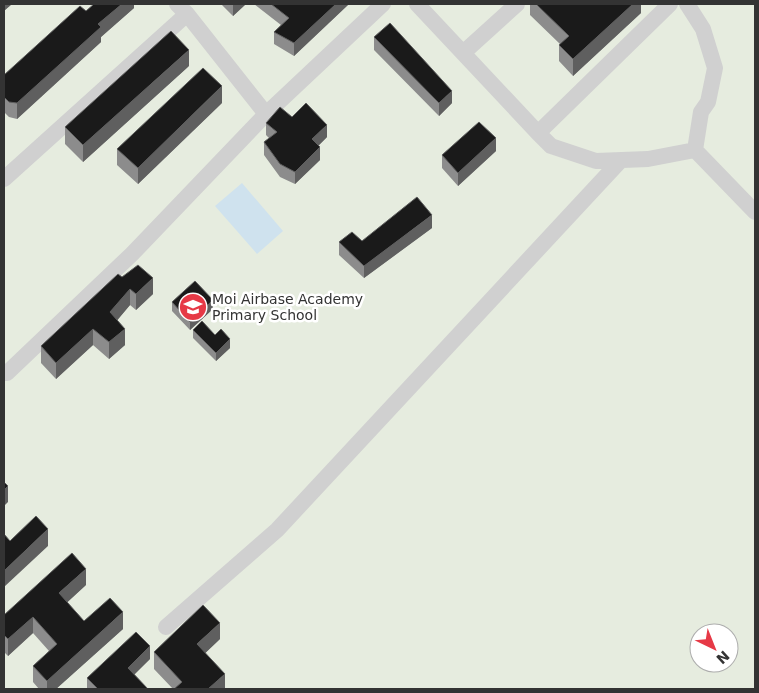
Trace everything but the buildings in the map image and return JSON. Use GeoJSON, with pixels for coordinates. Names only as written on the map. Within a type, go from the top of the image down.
{"type":"FeatureCollection","features":[{"type":"Feature","properties":{"kind":"street"},"geometry":{"type":"LineString","coordinates":[[4,373],[7,373],[132,254],[266,114],[383,4]]}},
{"type":"Feature","properties":{"kind":"street"},"geometry":{"type":"LineString","coordinates":[[416,4],[551,146],[596,161],[648,159],[695,150]]}},
{"type":"Feature","properties":{"kind":"street"},"geometry":{"type":"LineString","coordinates":[[463,53],[516,4]]}},
{"type":"Feature","properties":{"kind":"street"},"geometry":{"type":"LineString","coordinates":[[538,133],[670,4]]}},
{"type":"Feature","properties":{"kind":"street"},"geometry":{"type":"LineString","coordinates":[[687,4],[703,30],[715,68],[708,102],[702,112],[695,150]]}},
{"type":"Feature","properties":{"kind":"street"},"geometry":{"type":"LineString","coordinates":[[4,179],[182,9],[266,114]]}},
{"type":"Feature","properties":{"kind":"street"},"geometry":{"type":"LineString","coordinates":[[695,150],[755,212]]}},
{"type":"Feature","properties":{"kind":"street"},"geometry":{"type":"LineString","coordinates":[[166,627],[277,530],[621,160]]}},
{"type":"Feature","properties":{"kind":"shaded area"},"geometry":{"type":"Polygon","coordinates":[[[4,4],[755,4],[755,689],[4,689],[4,4]]]}},
{"type":"Feature","properties":{"kind":"water"},"geometry":{"type":"Polygon","coordinates":[[[242,183],[283,231],[257,254],[215,206],[242,183]]]}},
{"type":"Feature","properties":{"kind":"place","name":"Moi Airbase Academy Primary School"},"geometry":{"type":"Point","coordinates":[193,307]}}]}
